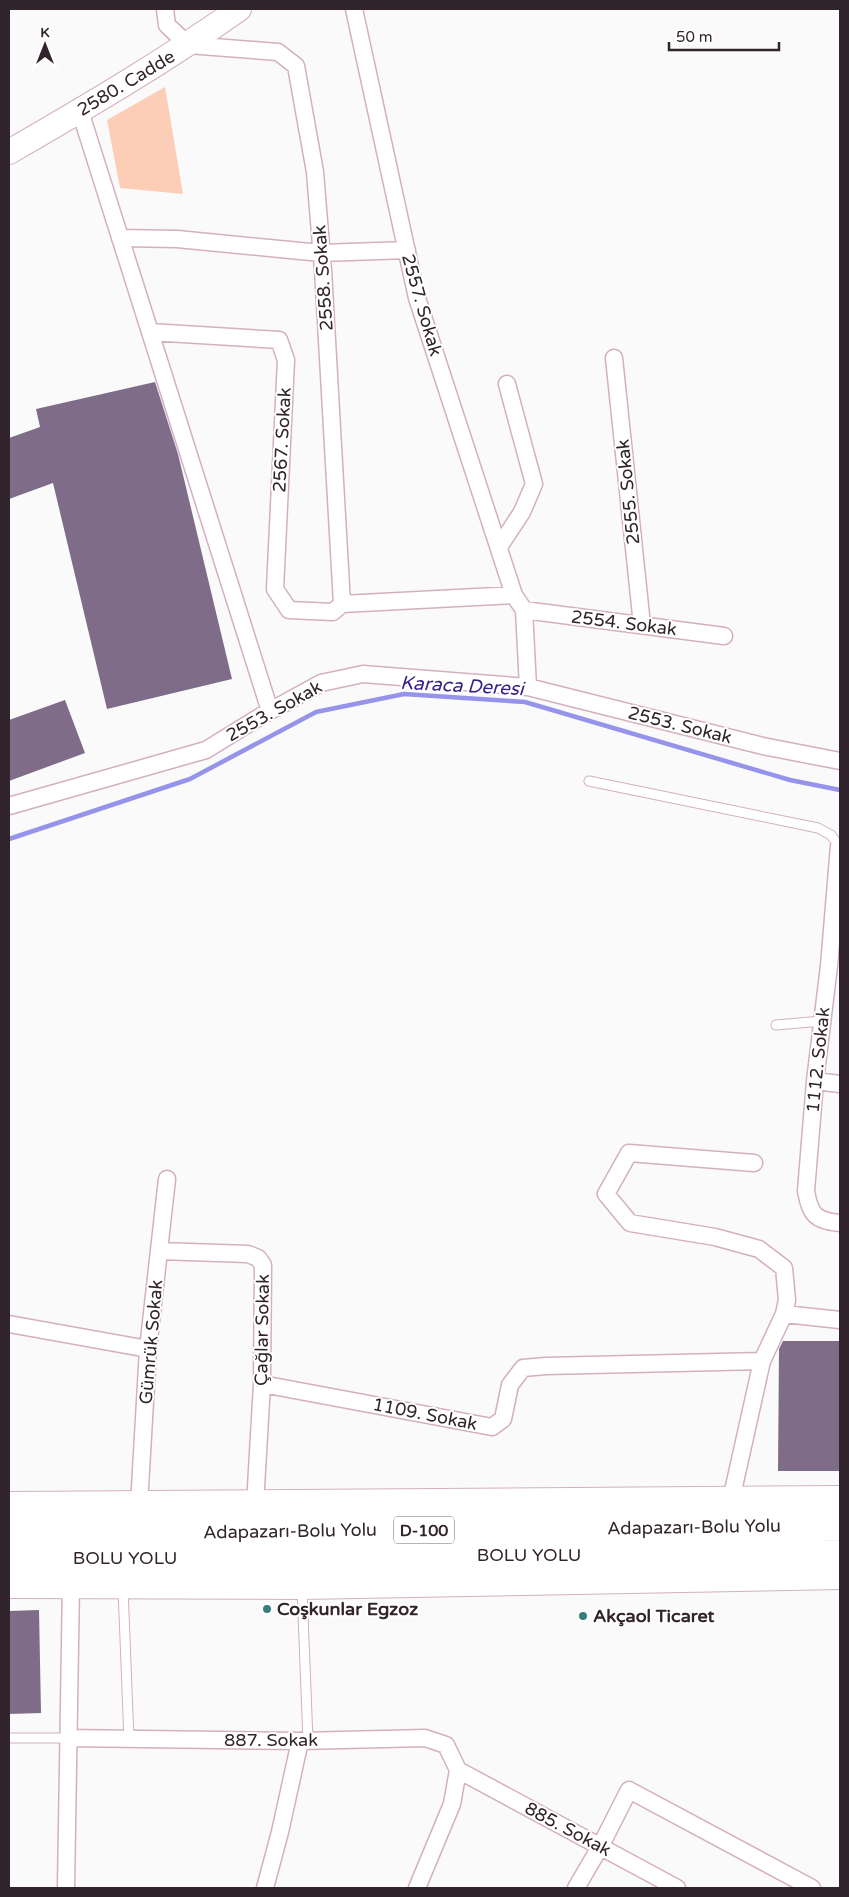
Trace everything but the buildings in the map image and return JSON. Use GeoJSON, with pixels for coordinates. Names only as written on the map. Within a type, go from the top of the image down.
{"type":"FeatureCollection","features":[{"type":"Feature","properties":{"kind":"highway"},"geometry":{"type":"LineString","coordinates":[[9,1506],[840,1500]]}},
{"type":"Feature","properties":{"kind":"highway","name":"Adapazarı-Bolu Yolu"},"geometry":{"type":"LineString","coordinates":[[9,1533],[840,1526]]}},
{"type":"Feature","properties":{"kind":"highway","name":"BOLU YOLU"},"geometry":{"type":"LineString","coordinates":[[9,1559],[840,1554]]}},
{"type":"Feature","properties":{"kind":"highway"},"geometry":{"type":"LineString","coordinates":[[9,1584],[302,1585],[840,1575]]}},
{"type":"Feature","properties":{"kind":"main road","name":"2580. Cadde"},"geometry":{"type":"LineString","coordinates":[[9,152],[188,45],[239,9]]}},
{"type":"Feature","properties":{"kind":"street"},"geometry":{"type":"LineString","coordinates":[[165,9],[168,25],[188,45]]}},
{"type":"Feature","properties":{"kind":"street","name":"2557. Sokak"},"geometry":{"type":"LineString","coordinates":[[354,9],[417,298],[514,594]]}},
{"type":"Feature","properties":{"kind":"street","name":"2558. Sokak"},"geometry":{"type":"LineString","coordinates":[[188,45],[278,52],[296,66],[315,172],[342,604]]}},
{"type":"Feature","properties":{"kind":"street"},"geometry":{"type":"LineString","coordinates":[[80,111],[270,711]]}},
{"type":"Feature","properties":{"kind":"street"},"geometry":{"type":"LineString","coordinates":[[120,238],[176,239],[321,254],[407,250]]}},
{"type":"Feature","properties":{"kind":"street","name":"2567. Sokak"},"geometry":{"type":"LineString","coordinates":[[150,332],[279,340],[286,360],[275,589],[289,610],[332,612],[342,604]]}},
{"type":"Feature","properties":{"kind":"street","name":"2555. Sokak"},"geometry":{"type":"LineString","coordinates":[[614,358],[642,625]]}},
{"type":"Feature","properties":{"kind":"street"},"geometry":{"type":"LineString","coordinates":[[499,547],[522,512],[534,484],[507,384]]}},
{"type":"Feature","properties":{"kind":"street"},"geometry":{"type":"LineString","coordinates":[[342,604],[514,594],[524,610],[528,687]]}},
{"type":"Feature","properties":{"kind":"street","name":"2554. Sokak"},"geometry":{"type":"LineString","coordinates":[[524,610],[724,636]]}},
{"type":"Feature","properties":{"kind":"street","name":"2553. Sokak"},"geometry":{"type":"LineString","coordinates":[[9,806],[206,750],[321,683],[363,674],[528,687],[763,746],[840,761]]}},
{"type":"Feature","properties":{"kind":"street","name":"1112. Sokak"},"geometry":{"type":"LineString","coordinates":[[839,846],[835,966],[822,1022],[808,1150],[806,1191],[808,1204],[812,1212],[819,1219],[840,1223]]}},
{"type":"Feature","properties":{"kind":"street"},"geometry":{"type":"LineString","coordinates":[[815,1081],[840,1084]]}},
{"type":"Feature","properties":{"kind":"street"},"geometry":{"type":"LineString","coordinates":[[731,1500],[762,1360],[784,1314],[787,1300],[784,1268],[759,1249],[716,1237],[630,1224],[606,1194],[629,1153],[754,1163]]}},
{"type":"Feature","properties":{"kind":"street","name":"Gümrük Sokak"},"geometry":{"type":"LineString","coordinates":[[139,1505],[148,1349],[167,1179]]}},
{"type":"Feature","properties":{"kind":"street","name":"Çağlar Sokak"},"geometry":{"type":"LineString","coordinates":[[159,1251],[248,1254],[261,1261],[264,1269],[262,1384],[255,1504]]}},
{"type":"Feature","properties":{"kind":"street"},"geometry":{"type":"LineString","coordinates":[[784,1314],[840,1320]]}},
{"type":"Feature","properties":{"kind":"street"},"geometry":{"type":"LineString","coordinates":[[9,1324],[148,1349]]}},
{"type":"Feature","properties":{"kind":"street","name":"1109. Sokak"},"geometry":{"type":"LineString","coordinates":[[262,1384],[492,1427],[503,1419],[510,1385],[523,1368],[762,1360]]}},
{"type":"Feature","properties":{"kind":"street"},"geometry":{"type":"LineString","coordinates":[[66,1888],[71,1583]]}},
{"type":"Feature","properties":{"kind":"street","name":"887. Sokak"},"geometry":{"type":"LineString","coordinates":[[68,1738],[304,1741],[424,1738],[446,1745],[458,1770]]}},
{"type":"Feature","properties":{"kind":"street"},"geometry":{"type":"LineString","coordinates":[[265,1888],[304,1741]]}},
{"type":"Feature","properties":{"kind":"street"},"geometry":{"type":"LineString","coordinates":[[417,1888],[452,1804],[458,1770]]}},
{"type":"Feature","properties":{"kind":"street","name":"885. Sokak"},"geometry":{"type":"LineString","coordinates":[[458,1770],[677,1888]]}},
{"type":"Feature","properties":{"kind":"street"},"geometry":{"type":"LineString","coordinates":[[576,1888],[629,1790],[812,1888]]}},
{"type":"Feature","properties":{"kind":"lane"},"geometry":{"type":"LineString","coordinates":[[588,781],[818,828],[831,835],[839,846]]}},
{"type":"Feature","properties":{"kind":"lane"},"geometry":{"type":"LineString","coordinates":[[776,1025],[822,1022]]}},
{"type":"Feature","properties":{"kind":"lane"},"geometry":{"type":"LineString","coordinates":[[123,1584],[129,1740]]}},
{"type":"Feature","properties":{"kind":"lane"},"geometry":{"type":"LineString","coordinates":[[302,1585],[304,1741]]}},
{"type":"Feature","properties":{"kind":"lane"},"geometry":{"type":"LineString","coordinates":[[9,1738],[68,1738]]}},
{"type":"Feature","properties":{"kind":"shaded area"},"geometry":{"type":"Polygon","coordinates":[[[165,87],[183,194],[120,188],[107,120],[165,87]]]}},
{"type":"Feature","properties":{"kind":"waterway","name":"Karaca Deresi"},"geometry":{"type":"LineString","coordinates":[[9,839],[190,779],[316,712],[404,694],[525,702],[790,780],[840,790]]}},
{"type":"Feature","properties":{"kind":"place","name":"Coşkunlar Egzoz"},"geometry":{"type":"Point","coordinates":[267,1609]}},
{"type":"Feature","properties":{"kind":"place","name":"Akçaol Ticaret"},"geometry":{"type":"Point","coordinates":[583,1616]}}]}
